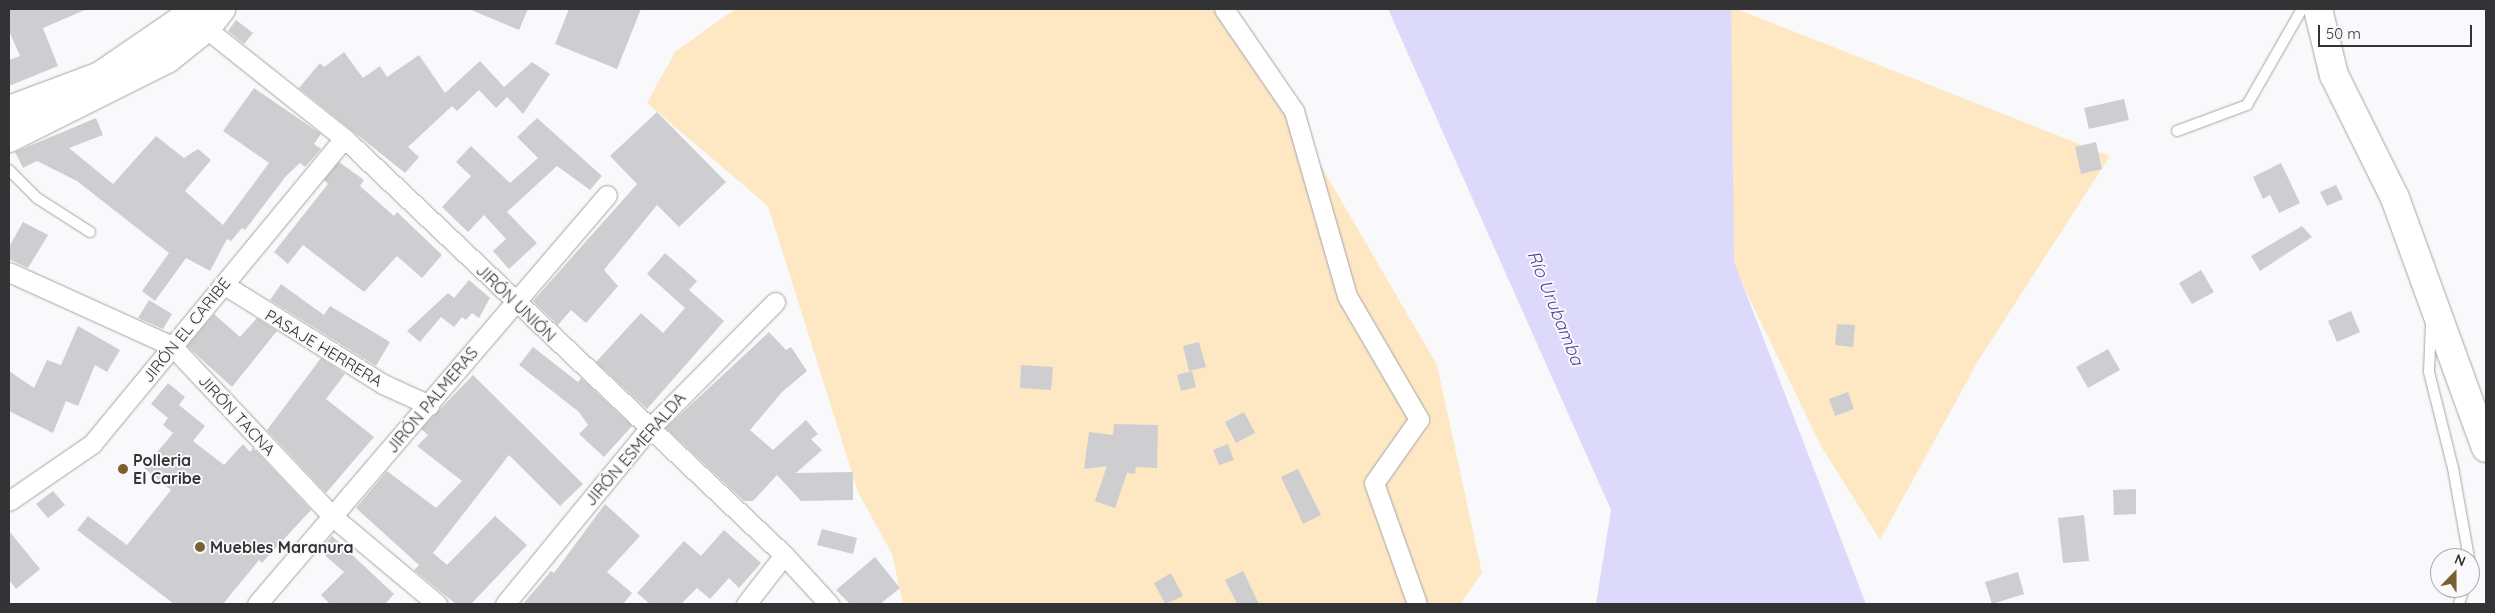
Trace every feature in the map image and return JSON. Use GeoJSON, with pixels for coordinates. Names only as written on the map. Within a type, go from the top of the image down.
{"type":"FeatureCollection","features":[{"type":"Feature","properties":{"kind":"main road"},"geometry":{"type":"LineString","coordinates":[[2318,9],[2334,75],[2395,198],[2486,448]]}},
{"type":"Feature","properties":{"kind":"main road"},"geometry":{"type":"LineString","coordinates":[[9,110],[100,76],[204,16]]}},
{"type":"Feature","properties":{"kind":"main road"},"geometry":{"type":"LineString","coordinates":[[9,138],[127,82],[167,59],[204,16]]}},
{"type":"Feature","properties":{"kind":"street"},"geometry":{"type":"LineString","coordinates":[[1224,9],[1294,112],[1348,296],[1419,418],[1374,483],[1417,604]]}},
{"type":"Feature","properties":{"kind":"street","name":"JIRÓN UNIÓN"},"geometry":{"type":"LineString","coordinates":[[204,16],[344,138],[784,555],[829,604]]}},
{"type":"Feature","properties":{"kind":"street","name":"JIRÓN EL CARIBE"},"geometry":{"type":"LineString","coordinates":[[9,501],[92,444],[344,138]]}},
{"type":"Feature","properties":{"kind":"street","name":"JIRÓN PALMERAS"},"geometry":{"type":"LineString","coordinates":[[257,604],[429,406],[514,301],[607,196]]}},
{"type":"Feature","properties":{"kind":"street","name":"JIRÓN TACNA"},"geometry":{"type":"LineString","coordinates":[[9,272],[172,346],[333,517],[437,604]]}},
{"type":"Feature","properties":{"kind":"street","name":"PASAJE HERRERA"},"geometry":{"type":"LineString","coordinates":[[223,284],[367,374],[429,406]]}},
{"type":"Feature","properties":{"kind":"street","name":"JIRÓN ESMERALDA"},"geometry":{"type":"LineString","coordinates":[[504,604],[649,429],[775,302]]}},
{"type":"Feature","properties":{"kind":"street"},"geometry":{"type":"LineString","coordinates":[[746,604],[784,555]]}},
{"type":"Feature","properties":{"kind":"lane"},"geometry":{"type":"LineString","coordinates":[[2177,131],[2248,105],[2302,9]]}},
{"type":"Feature","properties":{"kind":"lane"},"geometry":{"type":"LineString","coordinates":[[9,170],[37,198],[90,232]]}},
{"type":"Feature","properties":{"kind":"lane"},"geometry":{"type":"LineString","coordinates":[[2432,300],[2429,372],[2453,468],[2467,548]]}},
{"type":"Feature","properties":{"kind":"shaded area"},"geometry":{"type":"Polygon","coordinates":[[[735,9],[1215,9],[1264,68],[1437,365],[1482,573],[1460,604],[903,604],[892,554],[858,492],[768,206],[647,103],[675,52],[735,9]]]}},
{"type":"Feature","properties":{"kind":"shaded area"},"geometry":{"type":"Polygon","coordinates":[[[1625,9],[1737,9],[2110,156],[1978,361],[1880,540],[1821,446],[1753,306],[1672,130],[1625,9]]]}},
{"type":"Feature","properties":{"kind":"water","name":"Río Urubamba"},"geometry":{"type":"Polygon","coordinates":[[[1388,9],[1731,9],[1734,262],[1866,604],[1596,604],[1611,510],[1388,9]]]}},
{"type":"Feature","properties":{"kind":"building"},"geometry":{"type":"Polygon","coordinates":[[[9,9],[87,9],[43,28],[58,66],[9,86],[9,60],[20,56],[9,31],[9,9]]]}},
{"type":"Feature","properties":{"kind":"building"},"geometry":{"type":"Polygon","coordinates":[[[469,9],[528,9],[519,30],[469,9]]]}},
{"type":"Feature","properties":{"kind":"building"},"geometry":{"type":"Polygon","coordinates":[[[569,9],[641,9],[617,69],[555,44],[569,9]]]}},
{"type":"Feature","properties":{"kind":"building"},"geometry":{"type":"Polygon","coordinates":[[[236,20],[253,33],[244,44],[228,31],[236,20]]]}},
{"type":"Feature","properties":{"kind":"building"},"geometry":{"type":"Polygon","coordinates":[[[344,52],[363,78],[380,66],[387,77],[419,55],[445,93],[480,61],[504,87],[532,62],[550,74],[523,114],[507,97],[496,108],[479,90],[457,111],[452,106],[408,147],[419,157],[405,173],[299,88],[320,63],[324,67],[344,52]]]}},
{"type":"Feature","properties":{"kind":"building"},"geometry":{"type":"Polygon","coordinates":[[[254,88],[321,134],[314,144],[321,149],[305,167],[300,163],[286,176],[245,230],[242,228],[231,241],[227,239],[210,271],[186,258],[155,301],[142,291],[169,253],[77,181],[37,161],[23,168],[15,152],[96,118],[103,135],[69,148],[113,184],[156,136],[184,158],[198,149],[211,160],[185,191],[223,225],[269,163],[223,131],[254,88]]]}},
{"type":"Feature","properties":{"kind":"building"},"geometry":{"type":"Polygon","coordinates":[[[2124,99],[2129,120],[2089,129],[2084,108],[2124,99]]]}},
{"type":"Feature","properties":{"kind":"building"},"geometry":{"type":"Polygon","coordinates":[[[657,112],[726,182],[679,227],[657,205],[604,270],[618,286],[586,323],[571,310],[558,325],[533,301],[637,184],[610,156],[657,112]]]}},
{"type":"Feature","properties":{"kind":"building"},"geometry":{"type":"Polygon","coordinates":[[[537,118],[602,176],[590,190],[557,166],[507,212],[537,243],[509,269],[493,251],[506,239],[484,215],[468,232],[442,207],[471,176],[456,162],[471,146],[510,183],[538,158],[517,137],[537,118]]]}},
{"type":"Feature","properties":{"kind":"building"},"geometry":{"type":"Polygon","coordinates":[[[2096,142],[2102,169],[2081,174],[2075,147],[2096,142]]]}},
{"type":"Feature","properties":{"kind":"building"},"geometry":{"type":"Polygon","coordinates":[[[339,162],[364,180],[360,186],[394,216],[397,212],[442,255],[422,278],[397,256],[364,292],[303,245],[288,264],[274,252],[328,184],[324,180],[339,162]]]}},
{"type":"Feature","properties":{"kind":"building"},"geometry":{"type":"Polygon","coordinates":[[[2281,163],[2300,203],[2279,213],[2270,195],[2263,199],[2253,177],[2281,163]]]}},
{"type":"Feature","properties":{"kind":"building"},"geometry":{"type":"Polygon","coordinates":[[[2336,185],[2343,199],[2327,206],[2320,192],[2336,185]]]}},
{"type":"Feature","properties":{"kind":"building"},"geometry":{"type":"Polygon","coordinates":[[[23,222],[48,235],[28,268],[9,259],[9,247],[23,222]]]}},
{"type":"Feature","properties":{"kind":"building"},"geometry":{"type":"Polygon","coordinates":[[[2302,226],[2312,237],[2260,271],[2251,256],[2302,226]]]}},
{"type":"Feature","properties":{"kind":"building"},"geometry":{"type":"Polygon","coordinates":[[[665,253],[697,281],[689,290],[724,321],[647,409],[596,362],[641,313],[663,333],[685,308],[647,274],[665,253]]]}},
{"type":"Feature","properties":{"kind":"building"},"geometry":{"type":"Polygon","coordinates":[[[2201,270],[2214,292],[2192,304],[2179,283],[2201,270]]]}},
{"type":"Feature","properties":{"kind":"building"},"geometry":{"type":"Polygon","coordinates":[[[469,280],[490,298],[479,318],[472,313],[466,320],[462,317],[454,327],[441,317],[420,342],[407,331],[448,293],[454,298],[469,280]]]}},
{"type":"Feature","properties":{"kind":"building"},"geometry":{"type":"Polygon","coordinates":[[[281,284],[324,315],[330,306],[390,342],[376,366],[270,300],[281,284]]]}},
{"type":"Feature","properties":{"kind":"building"},"geometry":{"type":"Polygon","coordinates":[[[149,300],[172,314],[163,329],[138,318],[149,300]]]}},
{"type":"Feature","properties":{"kind":"building"},"geometry":{"type":"Polygon","coordinates":[[[2351,311],[2360,332],[2337,342],[2328,321],[2351,311]]]}},
{"type":"Feature","properties":{"kind":"building"},"geometry":{"type":"Polygon","coordinates":[[[214,314],[240,337],[257,318],[277,331],[232,387],[187,346],[214,314]]]}},
{"type":"Feature","properties":{"kind":"building"},"geometry":{"type":"Polygon","coordinates":[[[1837,324],[1855,325],[1853,347],[1835,345],[1837,324]]]}},
{"type":"Feature","properties":{"kind":"building"},"geometry":{"type":"Polygon","coordinates":[[[78,326],[120,350],[107,372],[95,365],[78,406],[66,401],[53,433],[9,411],[9,371],[34,388],[47,360],[61,365],[78,326]]]}},
{"type":"Feature","properties":{"kind":"building"},"geometry":{"type":"Polygon","coordinates":[[[769,332],[786,350],[791,347],[807,371],[782,392],[750,430],[773,450],[806,420],[818,434],[811,439],[822,450],[796,473],[853,472],[853,500],[801,501],[777,475],[753,501],[744,501],[666,428],[769,332]]]}},
{"type":"Feature","properties":{"kind":"building"},"geometry":{"type":"Polygon","coordinates":[[[1199,342],[1206,367],[1189,371],[1183,346],[1199,342]]]}},
{"type":"Feature","properties":{"kind":"building"},"geometry":{"type":"Polygon","coordinates":[[[533,347],[578,382],[581,378],[632,426],[604,457],[579,434],[588,425],[579,412],[519,365],[533,347]]]}},
{"type":"Feature","properties":{"kind":"building"},"geometry":{"type":"Polygon","coordinates":[[[2108,349],[2120,370],[2088,388],[2076,367],[2108,349]]]}},
{"type":"Feature","properties":{"kind":"building"},"geometry":{"type":"Polygon","coordinates":[[[321,358],[345,374],[326,399],[374,437],[326,493],[267,430],[321,358]]]}},
{"type":"Feature","properties":{"kind":"building"},"geometry":{"type":"Polygon","coordinates":[[[1021,365],[1053,367],[1051,390],[1020,388],[1021,365]]]}},
{"type":"Feature","properties":{"kind":"building"},"geometry":{"type":"Polygon","coordinates":[[[1192,371],[1196,387],[1181,391],[1177,375],[1192,371]]]}},
{"type":"Feature","properties":{"kind":"building"},"geometry":{"type":"Polygon","coordinates":[[[473,375],[583,484],[560,506],[509,455],[433,553],[447,565],[495,516],[527,545],[471,604],[456,604],[414,570],[419,565],[356,508],[387,471],[436,508],[462,481],[417,446],[428,435],[421,429],[473,375]]]}},
{"type":"Feature","properties":{"kind":"building"},"geometry":{"type":"Polygon","coordinates":[[[168,383],[185,397],[179,405],[205,426],[193,441],[224,465],[243,444],[250,452],[253,448],[311,510],[262,563],[259,560],[223,604],[174,604],[77,530],[88,516],[127,545],[171,490],[144,468],[173,433],[163,425],[168,418],[151,404],[168,383]]]}},
{"type":"Feature","properties":{"kind":"building"},"geometry":{"type":"Polygon","coordinates":[[[1848,392],[1854,409],[1835,416],[1829,399],[1848,392]]]}},
{"type":"Feature","properties":{"kind":"building"},"geometry":{"type":"Polygon","coordinates":[[[1244,412],[1255,433],[1236,443],[1225,422],[1244,412]]]}},
{"type":"Feature","properties":{"kind":"building"},"geometry":{"type":"Polygon","coordinates":[[[1114,424],[1158,425],[1157,468],[1136,467],[1135,474],[1127,473],[1115,508],[1095,501],[1107,466],[1084,469],[1089,432],[1113,435],[1114,424]]]}},
{"type":"Feature","properties":{"kind":"building"},"geometry":{"type":"Polygon","coordinates":[[[1228,444],[1234,460],[1219,465],[1213,450],[1228,444]]]}},
{"type":"Feature","properties":{"kind":"building"},"geometry":{"type":"Polygon","coordinates":[[[1298,469],[1321,515],[1303,524],[1281,477],[1298,469]]]}},
{"type":"Feature","properties":{"kind":"building"},"geometry":{"type":"Polygon","coordinates":[[[2136,489],[2136,514],[2114,515],[2113,490],[2136,489]]]}},
{"type":"Feature","properties":{"kind":"building"},"geometry":{"type":"Polygon","coordinates":[[[53,491],[65,505],[48,518],[36,504],[53,491]]]}},
{"type":"Feature","properties":{"kind":"building"},"geometry":{"type":"Polygon","coordinates":[[[605,504],[640,536],[607,572],[632,593],[623,604],[523,604],[551,571],[554,573],[605,504]]]}},
{"type":"Feature","properties":{"kind":"building"},"geometry":{"type":"Polygon","coordinates":[[[2084,515],[2089,561],[2063,563],[2058,518],[2084,515]]]}},
{"type":"Feature","properties":{"kind":"building"},"geometry":{"type":"Polygon","coordinates":[[[822,529],[857,538],[853,554],[817,545],[822,529]]]}},
{"type":"Feature","properties":{"kind":"building"},"geometry":{"type":"Polygon","coordinates":[[[724,530],[761,563],[739,588],[729,578],[710,599],[697,588],[681,604],[650,604],[637,593],[684,541],[701,556],[724,530]]]}},
{"type":"Feature","properties":{"kind":"building"},"geometry":{"type":"Polygon","coordinates":[[[9,531],[40,569],[16,589],[9,580],[9,531]]]}},
{"type":"Feature","properties":{"kind":"building"},"geometry":{"type":"Polygon","coordinates":[[[332,536],[394,594],[385,604],[330,604],[321,595],[344,572],[320,551],[332,536]]]}},
{"type":"Feature","properties":{"kind":"building"},"geometry":{"type":"Polygon","coordinates":[[[875,557],[900,588],[880,604],[850,604],[836,590],[875,557]]]}},
{"type":"Feature","properties":{"kind":"building"},"geometry":{"type":"Polygon","coordinates":[[[1243,571],[1259,604],[1237,604],[1225,580],[1243,571]]]}},
{"type":"Feature","properties":{"kind":"building"},"geometry":{"type":"Polygon","coordinates":[[[2018,572],[2024,594],[1992,604],[1985,582],[2018,572]]]}},
{"type":"Feature","properties":{"kind":"building"},"geometry":{"type":"Polygon","coordinates":[[[1171,573],[1183,596],[1165,604],[1154,583],[1171,573]]]}},
{"type":"Feature","properties":{"kind":"place","name":"Polleria El Caribe"},"geometry":{"type":"Point","coordinates":[123,469]}},
{"type":"Feature","properties":{"kind":"place","name":"Muebles Maranura"},"geometry":{"type":"Point","coordinates":[200,547]}}]}
